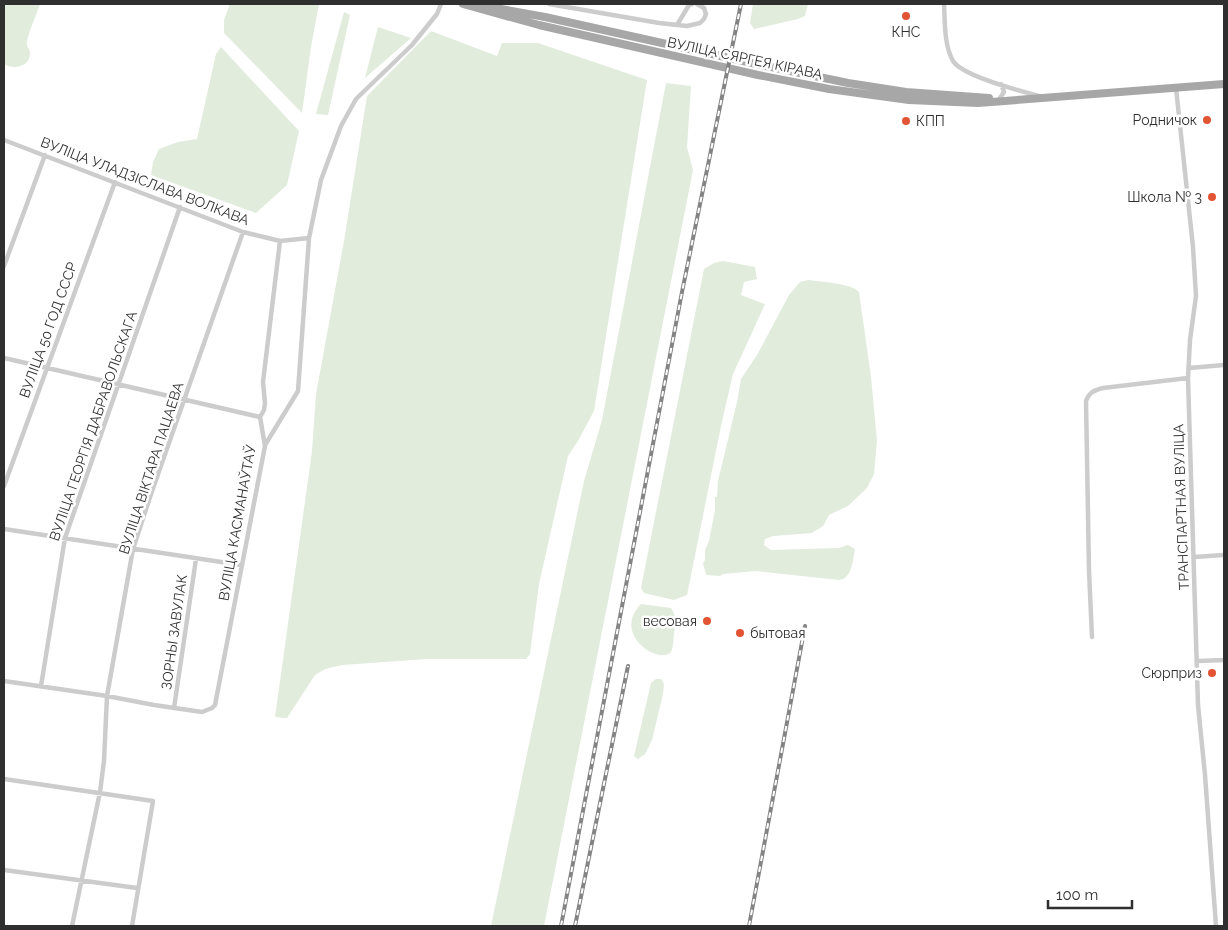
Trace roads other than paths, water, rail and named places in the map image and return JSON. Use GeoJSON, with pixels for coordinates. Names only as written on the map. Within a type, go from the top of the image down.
{"type":"FeatureCollection","features":[{"type":"Feature","properties":{"kind":"main road","name":"ВУЛІЦА СЯРГЕЯ КІРАВА"},"geometry":{"type":"LineString","coordinates":[[463,4],[539,25],[758,75],[829,89],[909,100],[978,103],[1026,96]]}},
{"type":"Feature","properties":{"kind":"main road","name":"ВУЛІЦА СЯРГЕЯ КІРАВА"},"geometry":{"type":"LineString","coordinates":[[469,4],[545,17],[761,65],[906,92],[949,96],[1000,98],[1026,96],[1045,98],[1224,84]]}},
{"type":"Feature","properties":{"kind":"street"},"geometry":{"type":"LineString","coordinates":[[265,446],[298,391],[309,238],[321,180],[341,126],[350,108],[364,91],[412,45],[437,14],[442,4]]}},
{"type":"Feature","properties":{"kind":"street"},"geometry":{"type":"LineString","coordinates":[[549,4],[687,26],[702,21],[705,12],[702,6],[697,4]]}},
{"type":"Feature","properties":{"kind":"street"},"geometry":{"type":"LineString","coordinates":[[677,25],[689,5],[692,4]]}},
{"type":"Feature","properties":{"kind":"street"},"geometry":{"type":"LineString","coordinates":[[944,4],[947,44],[953,61],[960,69],[1000,83],[1026,96]]}},
{"type":"Feature","properties":{"kind":"street"},"geometry":{"type":"LineString","coordinates":[[1000,83],[1004,92],[1000,98]]}},
{"type":"Feature","properties":{"kind":"street","name":"ТРАНСПАРТНАЯ ВУЛІЦА"},"geometry":{"type":"LineString","coordinates":[[1176,87],[1193,247],[1196,296],[1190,340],[1188,378],[1198,706],[1216,926]]}},
{"type":"Feature","properties":{"kind":"street","name":"ВУЛІЦА УЛАДЗІСЛАВА ВОЛКАВА"},"geometry":{"type":"LineString","coordinates":[[4,140],[243,232],[280,241],[309,238]]}},
{"type":"Feature","properties":{"kind":"street"},"geometry":{"type":"LineString","coordinates":[[4,266],[45,155]]}},
{"type":"Feature","properties":{"kind":"street","name":"ВУЛІЦА 50 ГОД СССР"},"geometry":{"type":"LineString","coordinates":[[4,486],[115,182]]}},
{"type":"Feature","properties":{"kind":"street","name":"ВУЛІЦА ГЕОРГІЯ ДАБРАВОЛЬСКАГА"},"geometry":{"type":"LineString","coordinates":[[41,686],[65,538],[180,207]]}},
{"type":"Feature","properties":{"kind":"street","name":"ВУЛІЦА ВІКТАРА ПАЦАЕВА"},"geometry":{"type":"LineString","coordinates":[[72,926],[100,792],[108,696],[133,550],[243,232]]}},
{"type":"Feature","properties":{"kind":"street","name":"ВУЛІЦА КАСМАНАЎТАЎ"},"geometry":{"type":"LineString","coordinates":[[174,708],[202,712],[215,705],[265,446],[260,418],[265,403],[263,382],[280,241]]}},
{"type":"Feature","properties":{"kind":"street"},"geometry":{"type":"LineString","coordinates":[[4,358],[260,418]]}},
{"type":"Feature","properties":{"kind":"street"},"geometry":{"type":"LineString","coordinates":[[1189,368],[1224,365]]}},
{"type":"Feature","properties":{"kind":"street"},"geometry":{"type":"LineString","coordinates":[[1092,637],[1086,401],[1092,391],[1103,388],[1188,378]]}},
{"type":"Feature","properties":{"kind":"street"},"geometry":{"type":"LineString","coordinates":[[4,529],[241,565]]}},
{"type":"Feature","properties":{"kind":"street"},"geometry":{"type":"LineString","coordinates":[[1194,557],[1224,555]]}},
{"type":"Feature","properties":{"kind":"street","name":"ЗОРНЫ ЗАВУЛАК"},"geometry":{"type":"LineString","coordinates":[[174,708],[196,559]]}},
{"type":"Feature","properties":{"kind":"street"},"geometry":{"type":"LineString","coordinates":[[1198,661],[1224,660]]}},
{"type":"Feature","properties":{"kind":"street"},"geometry":{"type":"LineString","coordinates":[[4,682],[108,696],[174,708]]}},
{"type":"Feature","properties":{"kind":"street"},"geometry":{"type":"LineString","coordinates":[[4,779],[152,801],[132,926]]}},
{"type":"Feature","properties":{"kind":"street"},"geometry":{"type":"LineString","coordinates":[[4,870],[137,888]]}},
{"type":"Feature","properties":{"kind":"railway"},"geometry":{"type":"LineString","coordinates":[[561,926],[682,292],[741,4]]}},
{"type":"Feature","properties":{"kind":"railway"},"geometry":{"type":"LineString","coordinates":[[749,926],[805,626]]}},
{"type":"Feature","properties":{"kind":"railway"},"geometry":{"type":"LineString","coordinates":[[575,926],[628,666]]}},
{"type":"Feature","properties":{"kind":"place","name":"КНС"},"geometry":{"type":"Point","coordinates":[906,16]}},
{"type":"Feature","properties":{"kind":"place","name":"Родничок"},"geometry":{"type":"Point","coordinates":[1207,120]}},
{"type":"Feature","properties":{"kind":"place","name":"КПП"},"geometry":{"type":"Point","coordinates":[906,121]}},
{"type":"Feature","properties":{"kind":"place","name":"Школа № 3"},"geometry":{"type":"Point","coordinates":[1212,197]}},
{"type":"Feature","properties":{"kind":"place","name":"весовая"},"geometry":{"type":"Point","coordinates":[707,621]}},
{"type":"Feature","properties":{"kind":"place","name":"бытовая"},"geometry":{"type":"Point","coordinates":[740,633]}},
{"type":"Feature","properties":{"kind":"place","name":"Сюрприз"},"geometry":{"type":"Point","coordinates":[1212,673]}}]}
